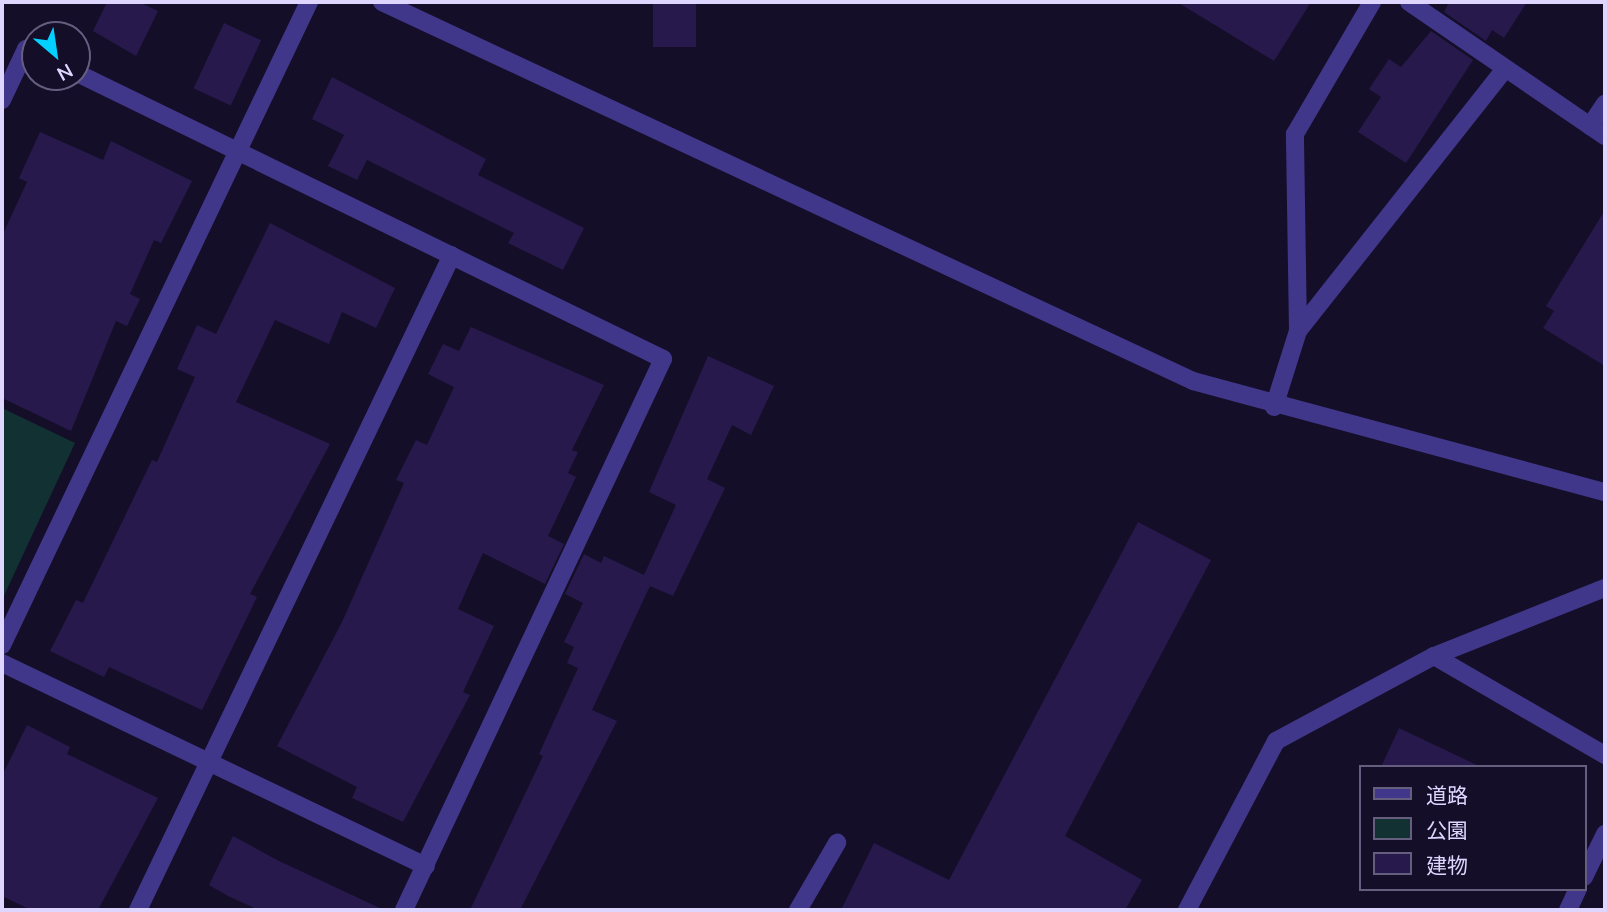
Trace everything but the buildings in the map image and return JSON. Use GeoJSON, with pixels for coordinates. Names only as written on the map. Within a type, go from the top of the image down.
{"type":"FeatureCollection","features":[{"type":"Feature","properties":{"kind":"street"},"geometry":{"type":"LineString","coordinates":[[2,645],[309,2]]}},
{"type":"Feature","properties":{"kind":"street"},"geometry":{"type":"LineString","coordinates":[[382,2],[1193,381],[1274,407],[1605,492]]}},
{"type":"Feature","properties":{"kind":"street"},"geometry":{"type":"LineString","coordinates":[[1274,407],[1298,331],[1295,134],[1372,2]]}},
{"type":"Feature","properties":{"kind":"street"},"geometry":{"type":"LineString","coordinates":[[1409,2],[1504,70],[1598,131],[1605,104]]}},
{"type":"Feature","properties":{"kind":"street"},"geometry":{"type":"LineString","coordinates":[[2,100],[21,60]]}},
{"type":"Feature","properties":{"kind":"street"},"geometry":{"type":"LineString","coordinates":[[1298,331],[1504,70]]}},
{"type":"Feature","properties":{"kind":"street"},"geometry":{"type":"LineString","coordinates":[[91,80],[663,359],[404,910]]}},
{"type":"Feature","properties":{"kind":"street"},"geometry":{"type":"LineString","coordinates":[[138,910],[452,255]]}},
{"type":"Feature","properties":{"kind":"street"},"geometry":{"type":"LineString","coordinates":[[1187,910],[1276,741],[1434,656],[1605,588]]}},
{"type":"Feature","properties":{"kind":"street"},"geometry":{"type":"LineString","coordinates":[[1434,656],[1605,755]]}},
{"type":"Feature","properties":{"kind":"street"},"geometry":{"type":"LineString","coordinates":[[2,663],[426,866]]}},
{"type":"Feature","properties":{"kind":"street"},"geometry":{"type":"LineString","coordinates":[[1586,873],[1605,834]]}},
{"type":"Feature","properties":{"kind":"street"},"geometry":{"type":"LineString","coordinates":[[798,910],[837,843]]}},
{"type":"Feature","properties":{"kind":"street"},"geometry":{"type":"LineString","coordinates":[[1568,910],[1577,891]]}},
{"type":"Feature","properties":{"kind":"green space"},"geometry":{"type":"Polygon","coordinates":[[[2,408],[75,443],[2,600],[2,408]]]}}]}
